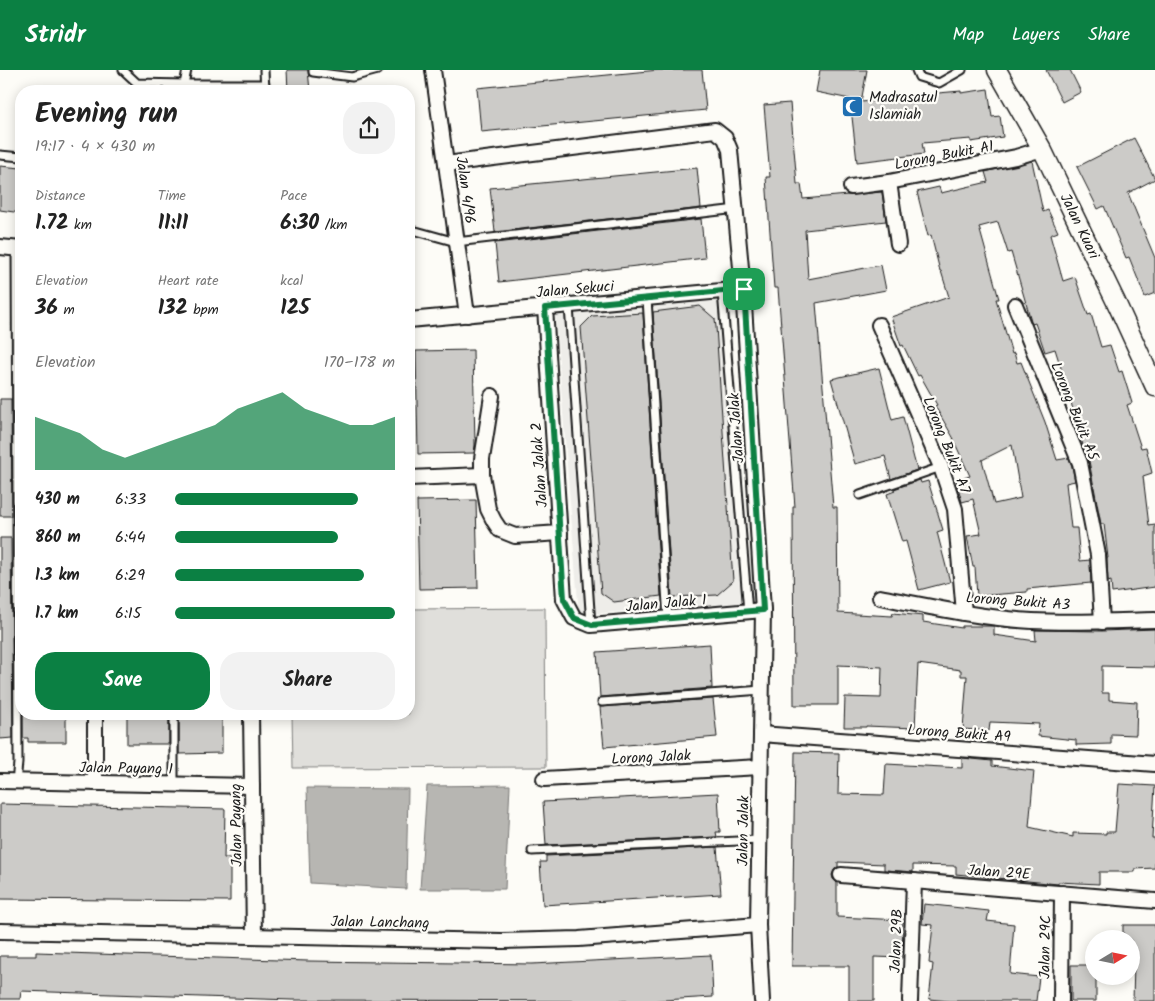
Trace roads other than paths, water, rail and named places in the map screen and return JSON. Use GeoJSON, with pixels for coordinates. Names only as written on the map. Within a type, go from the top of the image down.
{"type":"FeatureCollection","features":[{"type":"Feature","properties":{"kind":"street","name":"Jalan 4/96"},"geometry":{"type":"LineString","coordinates":[[433,70],[467,315]]}},
{"type":"Feature","properties":{"kind":"street","name":"Jalan Kuari"},"geometry":{"type":"LineString","coordinates":[[997,70],[1042,149],[1155,387]]}},
{"type":"Feature","properties":{"kind":"street","name":"Jalan Jalak"},"geometry":{"type":"LineString","coordinates":[[446,164],[715,130],[724,138],[730,150],[744,289],[763,610],[758,925],[762,1001]]}},
{"type":"Feature","properties":{"kind":"street","name":"Lorong Bukit A1"},"geometry":{"type":"LineString","coordinates":[[851,187],[889,182],[1016,157],[1042,149]]}},
{"type":"Feature","properties":{"kind":"street"},"geometry":{"type":"LineString","coordinates":[[889,182],[898,244]]}},
{"type":"Feature","properties":{"kind":"street"},"geometry":{"type":"LineString","coordinates":[[0,247],[15,249]]}},
{"type":"Feature","properties":{"kind":"street","name":"Jalan Sekuci"},"geometry":{"type":"LineString","coordinates":[[415,319],[744,289]]}},
{"type":"Feature","properties":{"kind":"street","name":"Lorong Bukit A5"},"geometry":{"type":"LineString","coordinates":[[1015,305],[1080,463],[1098,556],[1102,622]]}},
{"type":"Feature","properties":{"kind":"street","name":"Jalan Jalak 2"},"geometry":{"type":"LineString","coordinates":[[545,308],[564,599],[574,618]]}},
{"type":"Feature","properties":{"kind":"street","name":"Lorong Bukit A7"},"geometry":{"type":"LineString","coordinates":[[879,325],[941,467],[955,509],[964,613]]}},
{"type":"Feature","properties":{"kind":"street"},"geometry":{"type":"LineString","coordinates":[[492,396],[482,459],[482,475],[488,509],[500,530],[515,536],[560,533]]}},
{"type":"Feature","properties":{"kind":"street"},"geometry":{"type":"LineString","coordinates":[[415,478],[482,475]]}},
{"type":"Feature","properties":{"kind":"street","name":"Lorong Bukit A3"},"geometry":{"type":"LineString","coordinates":[[880,597],[964,613],[1032,621],[1102,622],[1155,620]]}},
{"type":"Feature","properties":{"kind":"street","name":"Jalan Jalak 1"},"geometry":{"type":"LineString","coordinates":[[574,618],[592,625],[668,620],[763,610]]}},
{"type":"Feature","properties":{"kind":"street"},"geometry":{"type":"LineString","coordinates":[[94,720],[95,783]]}},
{"type":"Feature","properties":{"kind":"street","name":"Jalan Payang"},"geometry":{"type":"LineString","coordinates":[[251,720],[254,936]]}},
{"type":"Feature","properties":{"kind":"street","name":"Lorong Bukit A9"},"geometry":{"type":"LineString","coordinates":[[761,734],[1155,764]]}},
{"type":"Feature","properties":{"kind":"street","name":"Lorong Jalak"},"geometry":{"type":"LineString","coordinates":[[544,779],[760,767]]}},
{"type":"Feature","properties":{"kind":"street","name":"Jalan Payang 1"},"geometry":{"type":"LineString","coordinates":[[0,781],[252,786]]}},
{"type":"Feature","properties":{"kind":"street","name":"Jalan 29E"},"geometry":{"type":"LineString","coordinates":[[841,875],[1155,901]]}},
{"type":"Feature","properties":{"kind":"street","name":"Jalan 29B"},"geometry":{"type":"LineString","coordinates":[[910,1001],[914,881]]}},
{"type":"Feature","properties":{"kind":"street","name":"Jalan 29C"},"geometry":{"type":"LineString","coordinates":[[1061,1001],[1062,893]]}},
{"type":"Feature","properties":{"kind":"street","name":"Jalan Lanchang"},"geometry":{"type":"LineString","coordinates":[[0,931],[531,941],[758,925]]}},
{"type":"Feature","properties":{"kind":"lane"},"geometry":{"type":"LineString","coordinates":[[123,70],[137,83],[204,85]]}},
{"type":"Feature","properties":{"kind":"lane"},"geometry":{"type":"LineString","coordinates":[[184,84],[187,70]]}},
{"type":"Feature","properties":{"kind":"lane"},"geometry":{"type":"LineString","coordinates":[[264,70],[265,85]]}},
{"type":"Feature","properties":{"kind":"lane"},"geometry":{"type":"LineString","coordinates":[[313,70],[313,72],[352,77],[378,70]]}},
{"type":"Feature","properties":{"kind":"lane"},"geometry":{"type":"LineString","coordinates":[[916,70],[919,76],[940,83],[962,70]]}},
{"type":"Feature","properties":{"kind":"lane"},"geometry":{"type":"LineString","coordinates":[[0,155],[15,156]]}},
{"type":"Feature","properties":{"kind":"lane"},"geometry":{"type":"LineString","coordinates":[[415,231],[456,242],[737,209]]}},
{"type":"Feature","properties":{"kind":"lane"},"geometry":{"type":"LineString","coordinates":[[722,291],[748,612]]}},
{"type":"Feature","properties":{"kind":"lane"},"geometry":{"type":"LineString","coordinates":[[647,298],[668,620]]}},
{"type":"Feature","properties":{"kind":"lane"},"geometry":{"type":"LineString","coordinates":[[569,306],[592,625]]}},
{"type":"Feature","properties":{"kind":"lane"},"geometry":{"type":"LineString","coordinates":[[860,495],[941,467]]}},
{"type":"Feature","properties":{"kind":"lane"},"geometry":{"type":"LineString","coordinates":[[602,702],[762,690]]}},
{"type":"Feature","properties":{"kind":"lane"},"geometry":{"type":"LineString","coordinates":[[16,782],[18,720]]}},
{"type":"Feature","properties":{"kind":"lane"},"geometry":{"type":"LineString","coordinates":[[174,720],[174,785]]}},
{"type":"Feature","properties":{"kind":"lane"},"geometry":{"type":"LineString","coordinates":[[532,851],[759,840]]}},
{"type":"Feature","properties":{"kind":"place","name":"Madrasatul Islamiah"},"geometry":{"type":"Point","coordinates":[853,106]}}]}
